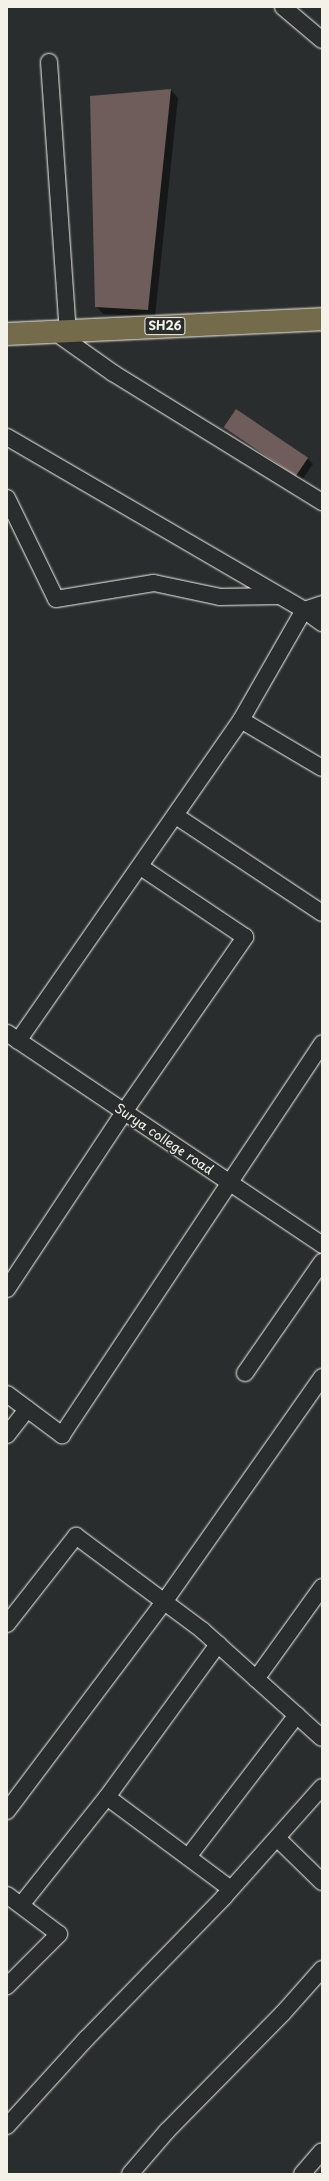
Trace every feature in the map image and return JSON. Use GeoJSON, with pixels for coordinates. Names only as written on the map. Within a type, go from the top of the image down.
{"type":"FeatureCollection","features":[{"type":"Feature","properties":{"kind":"main road","name":"SH26"},"geometry":{"type":"LineString","coordinates":[[7,334],[322,319]]}},
{"type":"Feature","properties":{"kind":"street"},"geometry":{"type":"LineString","coordinates":[[283,7],[322,40]]}},
{"type":"Feature","properties":{"kind":"street"},"geometry":{"type":"LineString","coordinates":[[49,62],[62,332],[113,373],[322,502]]}},
{"type":"Feature","properties":{"kind":"street"},"geometry":{"type":"LineString","coordinates":[[7,437],[304,610],[322,623]]}},
{"type":"Feature","properties":{"kind":"street"},"geometry":{"type":"LineString","coordinates":[[7,498],[56,599],[154,583],[220,597],[279,596]]}},
{"type":"Feature","properties":{"kind":"street"},"geometry":{"type":"LineString","coordinates":[[13,1037],[141,867],[176,816],[241,720],[304,610],[322,604]]}},
{"type":"Feature","properties":{"kind":"street"},"geometry":{"type":"LineString","coordinates":[[241,720],[322,768]]}},
{"type":"Feature","properties":{"kind":"street"},"geometry":{"type":"LineString","coordinates":[[176,816],[322,913]]}},
{"type":"Feature","properties":{"kind":"street"},"geometry":{"type":"LineString","coordinates":[[7,1289],[124,1112],[246,937],[141,867]]}},
{"type":"Feature","properties":{"kind":"street","name":"Surya college road"},"geometry":{"type":"LineString","coordinates":[[13,1037],[322,1245]]}},
{"type":"Feature","properties":{"kind":"street"},"geometry":{"type":"LineString","coordinates":[[7,1394],[62,1435],[322,1044]]}},
{"type":"Feature","properties":{"kind":"street"},"geometry":{"type":"LineString","coordinates":[[245,1373],[322,1262]]}},
{"type":"Feature","properties":{"kind":"street"},"geometry":{"type":"LineString","coordinates":[[7,1811],[164,1602],[322,1378]]}},
{"type":"Feature","properties":{"kind":"street"},"geometry":{"type":"LineString","coordinates":[[7,1435],[27,1409]]}},
{"type":"Feature","properties":{"kind":"street"},"geometry":{"type":"LineString","coordinates":[[7,1624],[76,1536],[218,1644],[322,1738]]}},
{"type":"Feature","properties":{"kind":"street"},"geometry":{"type":"LineString","coordinates":[[256,1678],[322,1587]]}},
{"type":"Feature","properties":{"kind":"street"},"geometry":{"type":"LineString","coordinates":[[21,1905],[107,1797],[218,1644]]}},
{"type":"Feature","properties":{"kind":"street"},"geometry":{"type":"LineString","coordinates":[[188,1857],[297,1715]]}},
{"type":"Feature","properties":{"kind":"street"},"geometry":{"type":"LineString","coordinates":[[7,2126],[86,2039],[231,1889],[322,1787]]}},
{"type":"Feature","properties":{"kind":"street"},"geometry":{"type":"LineString","coordinates":[[107,1797],[231,1889]]}},
{"type":"Feature","properties":{"kind":"street"},"geometry":{"type":"LineString","coordinates":[[277,1838],[322,1882]]}},
{"type":"Feature","properties":{"kind":"street"},"geometry":{"type":"LineString","coordinates":[[7,1895],[59,1934],[7,1986]]}},
{"type":"Feature","properties":{"kind":"street"},"geometry":{"type":"LineString","coordinates":[[130,2174],[168,2132],[283,2013],[322,1969]]}},
{"type":"Feature","properties":{"kind":"street"},"geometry":{"type":"LineString","coordinates":[[302,2174],[322,2151]]}},
{"type":"Feature","properties":{"kind":"building"},"geometry":{"type":"Polygon","coordinates":[[[171,89],[148,310],[95,307],[90,96],[171,89]]]}},
{"type":"Feature","properties":{"kind":"building"},"geometry":{"type":"Polygon","coordinates":[[[236,409],[308,458],[296,476],[224,427],[236,409]]]}}]}
